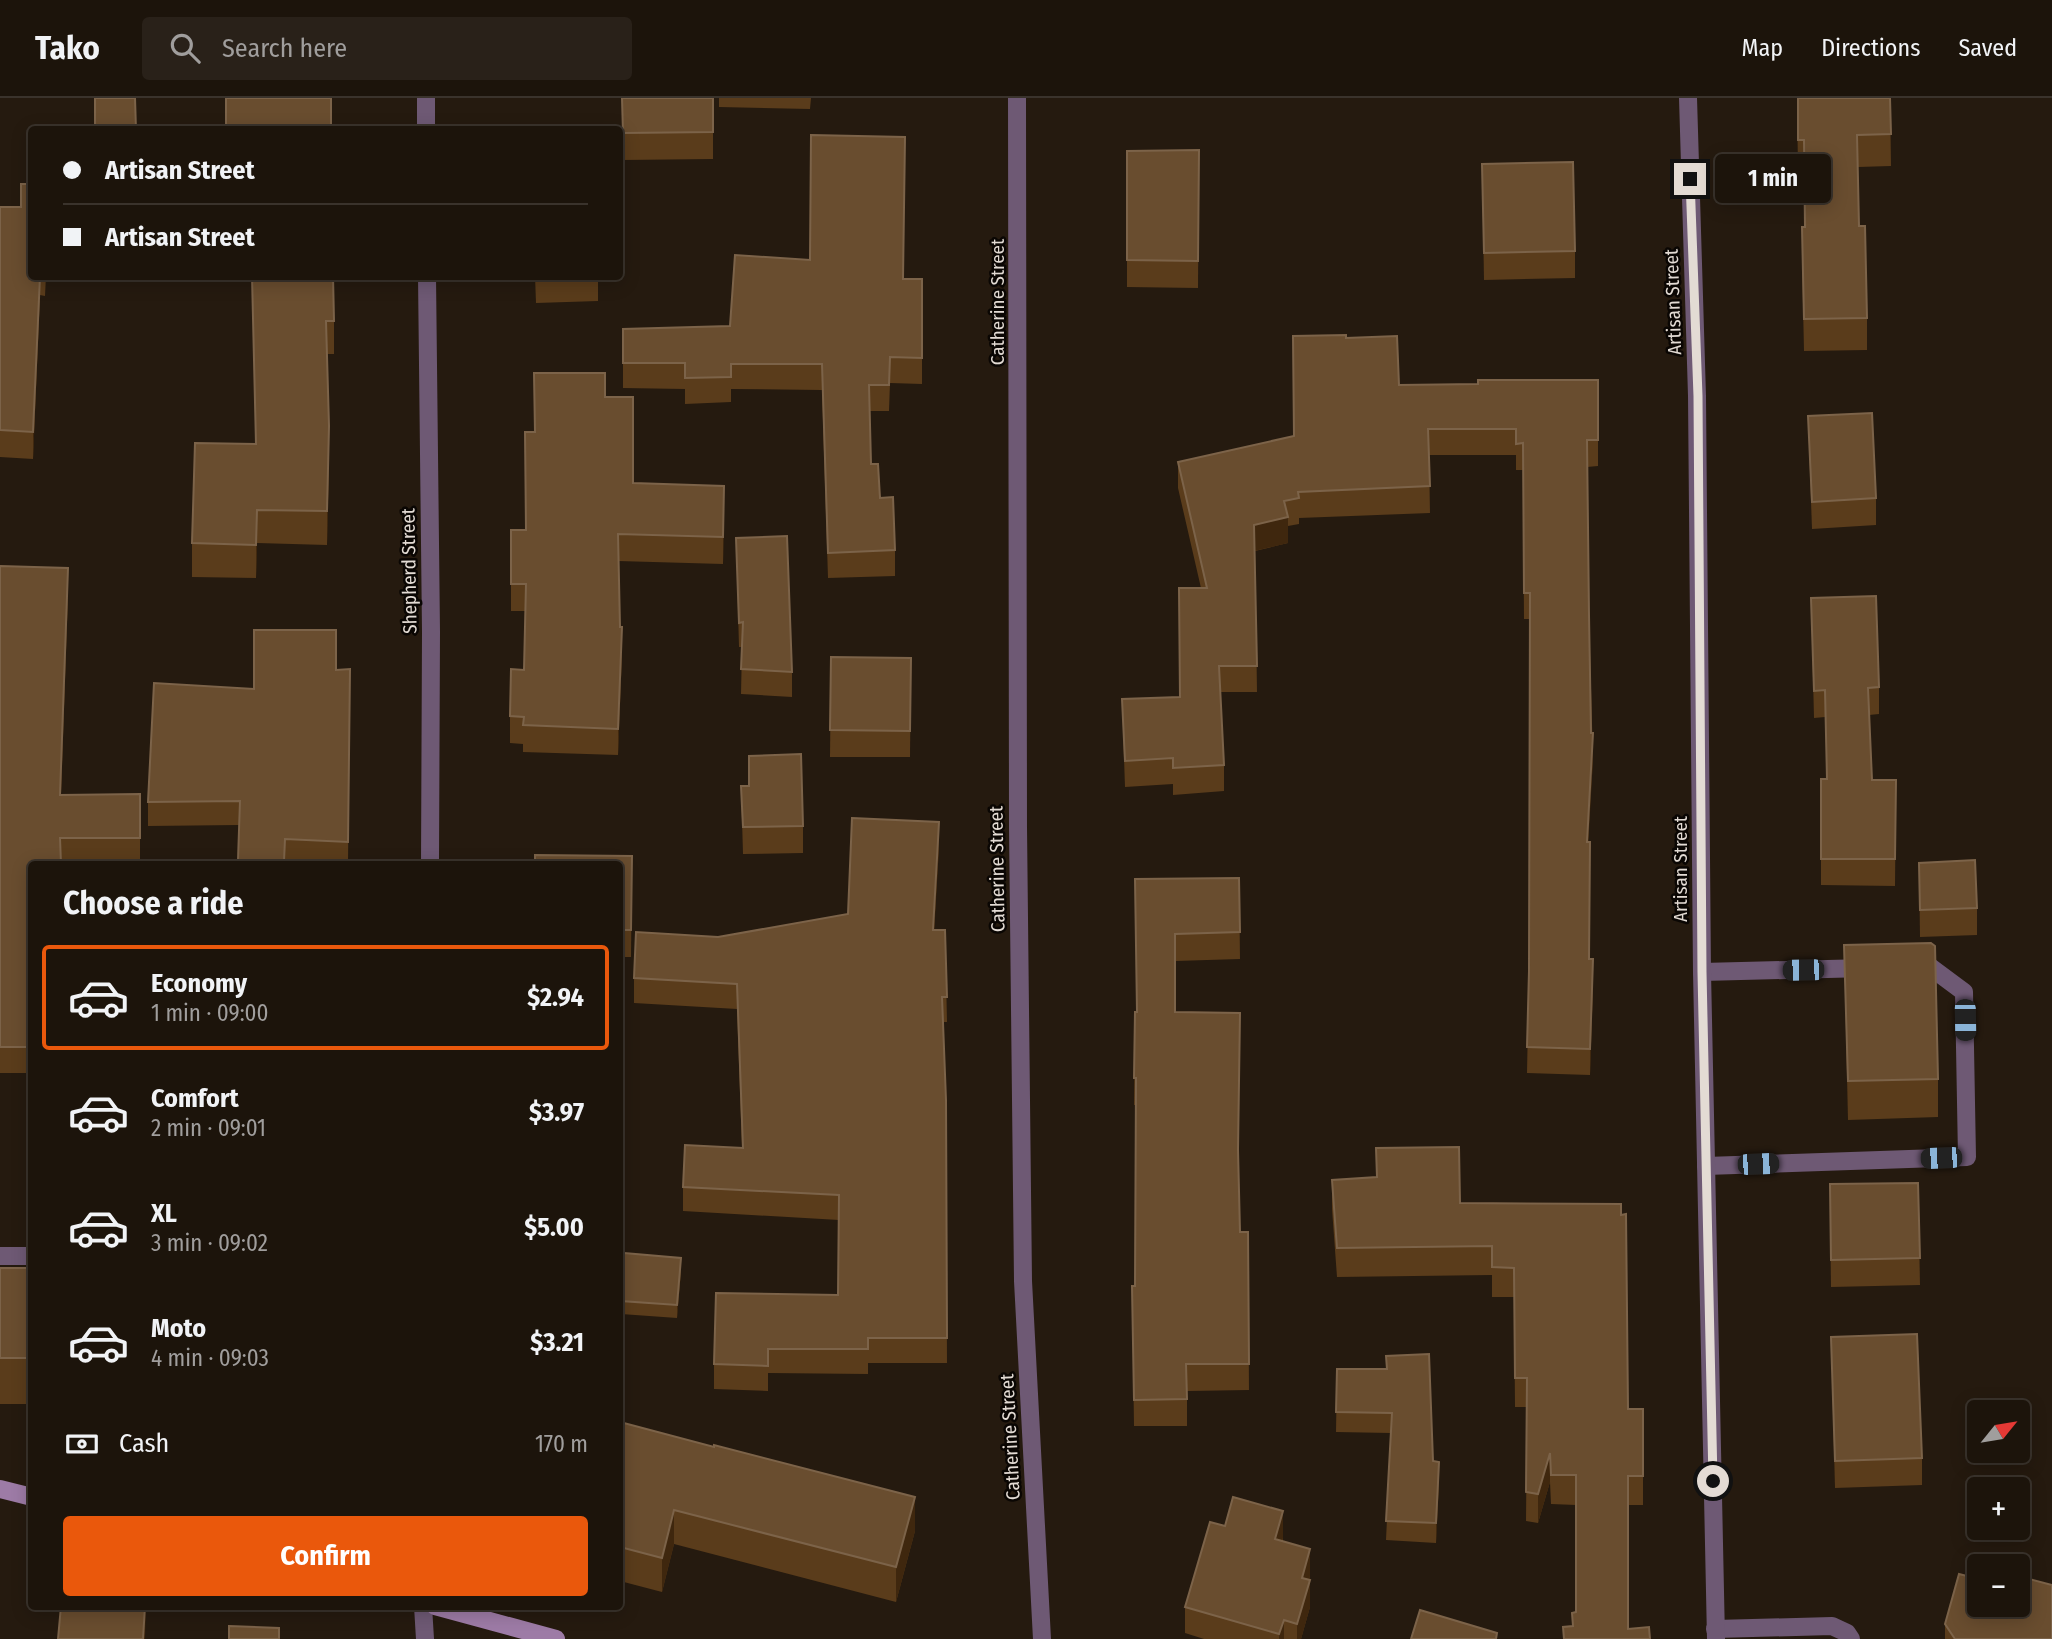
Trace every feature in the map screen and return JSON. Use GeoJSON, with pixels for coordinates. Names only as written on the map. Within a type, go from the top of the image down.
{"type":"FeatureCollection","features":[{"type":"Feature","properties":{"kind":"main road"},"geometry":{"type":"LineString","coordinates":[[0,1489],[28,1496]]}},
{"type":"Feature","properties":{"kind":"main road"},"geometry":{"type":"LineString","coordinates":[[450,1610],[556,1639]]}},
{"type":"Feature","properties":{"kind":"street"},"geometry":{"type":"LineString","coordinates":[[426,98],[426,126]]}},
{"type":"Feature","properties":{"kind":"street","name":"Catherine Street"},"geometry":{"type":"LineString","coordinates":[[1017,98],[1018,827],[1023,1281],[1042,1639]]}},
{"type":"Feature","properties":{"kind":"street","name":"Artisan Street"},"geometry":{"type":"LineString","coordinates":[[1688,98],[1698,396],[1702,972],[1716,1634]]}},
{"type":"Feature","properties":{"kind":"street","name":"Shepherd Street"},"geometry":{"type":"LineString","coordinates":[[428,280],[430,861]]}},
{"type":"Feature","properties":{"kind":"street"},"geometry":{"type":"LineString","coordinates":[[1702,972],[1929,966],[1964,992],[1967,1157],[1706,1166]]}},
{"type":"Feature","properties":{"kind":"street"},"geometry":{"type":"LineString","coordinates":[[0,1256],[28,1256]]}},
{"type":"Feature","properties":{"kind":"street"},"geometry":{"type":"LineString","coordinates":[[423,1610],[425,1639]]}},
{"type":"Feature","properties":{"kind":"street"},"geometry":{"type":"LineString","coordinates":[[1716,1634],[1832,1626],[1847,1633],[1851,1639]]}},
{"type":"Feature","properties":{"kind":"building"},"geometry":{"type":"Polygon","coordinates":[[[95,98],[135,98],[136,126],[95,126],[95,98]]]}},
{"type":"Feature","properties":{"kind":"building"},"geometry":{"type":"Polygon","coordinates":[[[226,98],[331,98],[331,126],[226,126],[226,98]]]}},
{"type":"Feature","properties":{"kind":"building"},"geometry":{"type":"Polygon","coordinates":[[[622,98],[713,98],[713,132],[623,133],[622,98]]]}},
{"type":"Feature","properties":{"kind":"building"},"geometry":{"type":"Polygon","coordinates":[[[1798,98],[1890,98],[1891,134],[1857,135],[1859,226],[1865,226],[1867,318],[1804,319],[1804,140],[1798,140],[1798,98]]]}},
{"type":"Feature","properties":{"kind":"building"},"geometry":{"type":"Polygon","coordinates":[[[811,135],[905,137],[903,279],[922,279],[922,358],[890,357],[889,385],[869,385],[871,464],[878,464],[880,498],[893,497],[895,550],[828,553],[822,364],[731,364],[731,377],[685,378],[685,363],[623,363],[623,329],[730,326],[735,255],[810,260],[811,135]]]}},
{"type":"Feature","properties":{"kind":"building"},"geometry":{"type":"Polygon","coordinates":[[[1199,150],[1198,261],[1127,260],[1127,151],[1199,150]]]}},
{"type":"Feature","properties":{"kind":"building"},"geometry":{"type":"Polygon","coordinates":[[[1573,162],[1575,251],[1484,253],[1482,164],[1573,162]]]}},
{"type":"Feature","properties":{"kind":"building"},"geometry":{"type":"Polygon","coordinates":[[[21,184],[28,184],[28,280],[40,280],[33,432],[0,430],[0,207],[21,207],[21,184]]]}},
{"type":"Feature","properties":{"kind":"building"},"geometry":{"type":"Polygon","coordinates":[[[252,280],[333,280],[334,321],[326,321],[329,426],[327,511],[257,510],[256,545],[192,543],[195,443],[256,444],[252,280]]]}},
{"type":"Feature","properties":{"kind":"building"},"geometry":{"type":"Polygon","coordinates":[[[1346,335],[1346,338],[1397,336],[1399,385],[1478,384],[1478,380],[1598,380],[1598,440],[1587,440],[1593,733],[1587,842],[1590,842],[1589,959],[1593,959],[1590,1049],[1527,1047],[1530,593],[1524,593],[1523,443],[1516,444],[1516,429],[1428,429],[1430,486],[1298,492],[1299,498],[1284,501],[1288,517],[1254,525],[1257,666],[1219,666],[1224,765],[1173,768],[1173,758],[1125,761],[1122,699],[1180,697],[1179,588],[1207,588],[1178,462],[1294,436],[1293,336],[1346,335]]]}},
{"type":"Feature","properties":{"kind":"building"},"geometry":{"type":"Polygon","coordinates":[[[534,373],[605,373],[605,397],[633,397],[633,483],[724,486],[723,537],[618,534],[622,627],[618,729],[523,725],[524,717],[510,716],[511,669],[524,670],[526,584],[511,584],[511,530],[526,530],[525,432],[535,432],[534,373]]]}},
{"type":"Feature","properties":{"kind":"building"},"geometry":{"type":"Polygon","coordinates":[[[1872,413],[1876,498],[1812,502],[1808,416],[1872,413]]]}},
{"type":"Feature","properties":{"kind":"building"},"geometry":{"type":"Polygon","coordinates":[[[787,536],[792,672],[741,669],[743,622],[739,623],[736,538],[787,536]]]}},
{"type":"Feature","properties":{"kind":"building"},"geometry":{"type":"Polygon","coordinates":[[[0,566],[68,568],[60,795],[140,794],[140,838],[60,838],[61,861],[28,861],[28,1047],[0,1047],[0,566]]]}},
{"type":"Feature","properties":{"kind":"building"},"geometry":{"type":"Polygon","coordinates":[[[1876,596],[1879,687],[1868,688],[1872,780],[1896,780],[1895,859],[1821,859],[1821,779],[1827,779],[1825,690],[1814,691],[1811,598],[1876,596]]]}},
{"type":"Feature","properties":{"kind":"building"},"geometry":{"type":"Polygon","coordinates":[[[254,630],[336,630],[336,670],[350,669],[348,842],[285,839],[284,861],[238,860],[240,801],[148,802],[154,683],[254,689],[254,630]]]}},
{"type":"Feature","properties":{"kind":"building"},"geometry":{"type":"Polygon","coordinates":[[[831,657],[911,658],[910,731],[830,730],[831,657]]]}},
{"type":"Feature","properties":{"kind":"building"},"geometry":{"type":"Polygon","coordinates":[[[801,754],[803,826],[743,827],[741,786],[749,786],[749,756],[801,754]]]}},
{"type":"Feature","properties":{"kind":"building"},"geometry":{"type":"Polygon","coordinates":[[[852,818],[939,822],[933,930],[945,930],[947,997],[942,997],[946,1100],[947,1338],[868,1338],[868,1349],[768,1349],[768,1366],[714,1364],[716,1293],[838,1295],[839,1195],[683,1187],[685,1145],[743,1148],[737,984],[634,978],[636,932],[718,937],[848,914],[852,818]]]}},
{"type":"Feature","properties":{"kind":"building"},"geometry":{"type":"Polygon","coordinates":[[[535,855],[632,856],[631,930],[623,930],[623,861],[535,861],[535,855]]]}},
{"type":"Feature","properties":{"kind":"building"},"geometry":{"type":"Polygon","coordinates":[[[1975,860],[1977,908],[1920,910],[1919,863],[1975,860]]]}},
{"type":"Feature","properties":{"kind":"building"},"geometry":{"type":"Polygon","coordinates":[[[1239,878],[1240,932],[1175,934],[1175,1012],[1240,1013],[1240,1232],[1248,1232],[1249,1364],[1186,1364],[1187,1399],[1134,1400],[1132,1286],[1135,1286],[1134,1078],[1137,1012],[1135,879],[1239,878]]]}},
{"type":"Feature","properties":{"kind":"building"},"geometry":{"type":"Polygon","coordinates":[[[1931,943],[1935,946],[1938,1079],[1848,1081],[1844,945],[1931,943]]]}},
{"type":"Feature","properties":{"kind":"building"},"geometry":{"type":"Polygon","coordinates":[[[1459,1147],[1460,1203],[1621,1204],[1621,1215],[1626,1214],[1628,1409],[1643,1409],[1643,1476],[1628,1476],[1628,1629],[1649,1627],[1650,1639],[1564,1639],[1563,1627],[1573,1626],[1572,1613],[1576,1612],[1576,1475],[1551,1475],[1550,1453],[1538,1494],[1526,1492],[1527,1378],[1515,1378],[1514,1268],[1492,1267],[1492,1246],[1337,1248],[1332,1180],[1377,1177],[1376,1148],[1459,1147]]]}},
{"type":"Feature","properties":{"kind":"building"},"geometry":{"type":"Polygon","coordinates":[[[1918,1183],[1920,1258],[1831,1260],[1830,1184],[1918,1183]]]}},
{"type":"Feature","properties":{"kind":"building"},"geometry":{"type":"Polygon","coordinates":[[[624,1253],[681,1258],[677,1305],[623,1301],[624,1253]]]}},
{"type":"Feature","properties":{"kind":"building"},"geometry":{"type":"Polygon","coordinates":[[[0,1268],[28,1268],[28,1358],[0,1358],[0,1268]]]}},
{"type":"Feature","properties":{"kind":"building"},"geometry":{"type":"Polygon","coordinates":[[[1917,1334],[1922,1458],[1835,1461],[1831,1337],[1917,1334]]]}},
{"type":"Feature","properties":{"kind":"building"},"geometry":{"type":"Polygon","coordinates":[[[1429,1354],[1433,1461],[1439,1462],[1436,1523],[1386,1521],[1392,1413],[1336,1412],[1337,1369],[1387,1369],[1386,1356],[1429,1354]]]}},
{"type":"Feature","properties":{"kind":"building"},"geometry":{"type":"Polygon","coordinates":[[[623,1423],[915,1497],[896,1567],[674,1510],[662,1558],[623,1548],[623,1423]]]}},
{"type":"Feature","properties":{"kind":"building"},"geometry":{"type":"Polygon","coordinates":[[[1233,1497],[1283,1511],[1275,1539],[1310,1549],[1302,1578],[1310,1580],[1297,1624],[1284,1620],[1279,1634],[1185,1607],[1210,1522],[1225,1526],[1233,1497]]]}},
{"type":"Feature","properties":{"kind":"building"},"geometry":{"type":"Polygon","coordinates":[[[1959,1574],[1967,1576],[1967,1617],[2030,1617],[2030,1579],[2052,1585],[2052,1639],[1955,1639],[1945,1624],[1959,1574]]]}},
{"type":"Feature","properties":{"kind":"building"},"geometry":{"type":"Polygon","coordinates":[[[61,1610],[145,1610],[143,1639],[58,1639],[61,1610]]]}},
{"type":"Feature","properties":{"kind":"building"},"geometry":{"type":"Polygon","coordinates":[[[1420,1610],[1497,1633],[1496,1639],[1411,1639],[1420,1610]]]}},
{"type":"Feature","properties":{"kind":"building"},"geometry":{"type":"Polygon","coordinates":[[[229,1626],[279,1628],[279,1639],[229,1639],[229,1626]]]}},
{"type":"Feature","properties":{"kind":"route"},"geometry":{"type":"LineString","coordinates":[[1690,179],[1698,396],[1702,972],[1713,1481]]}}]}
